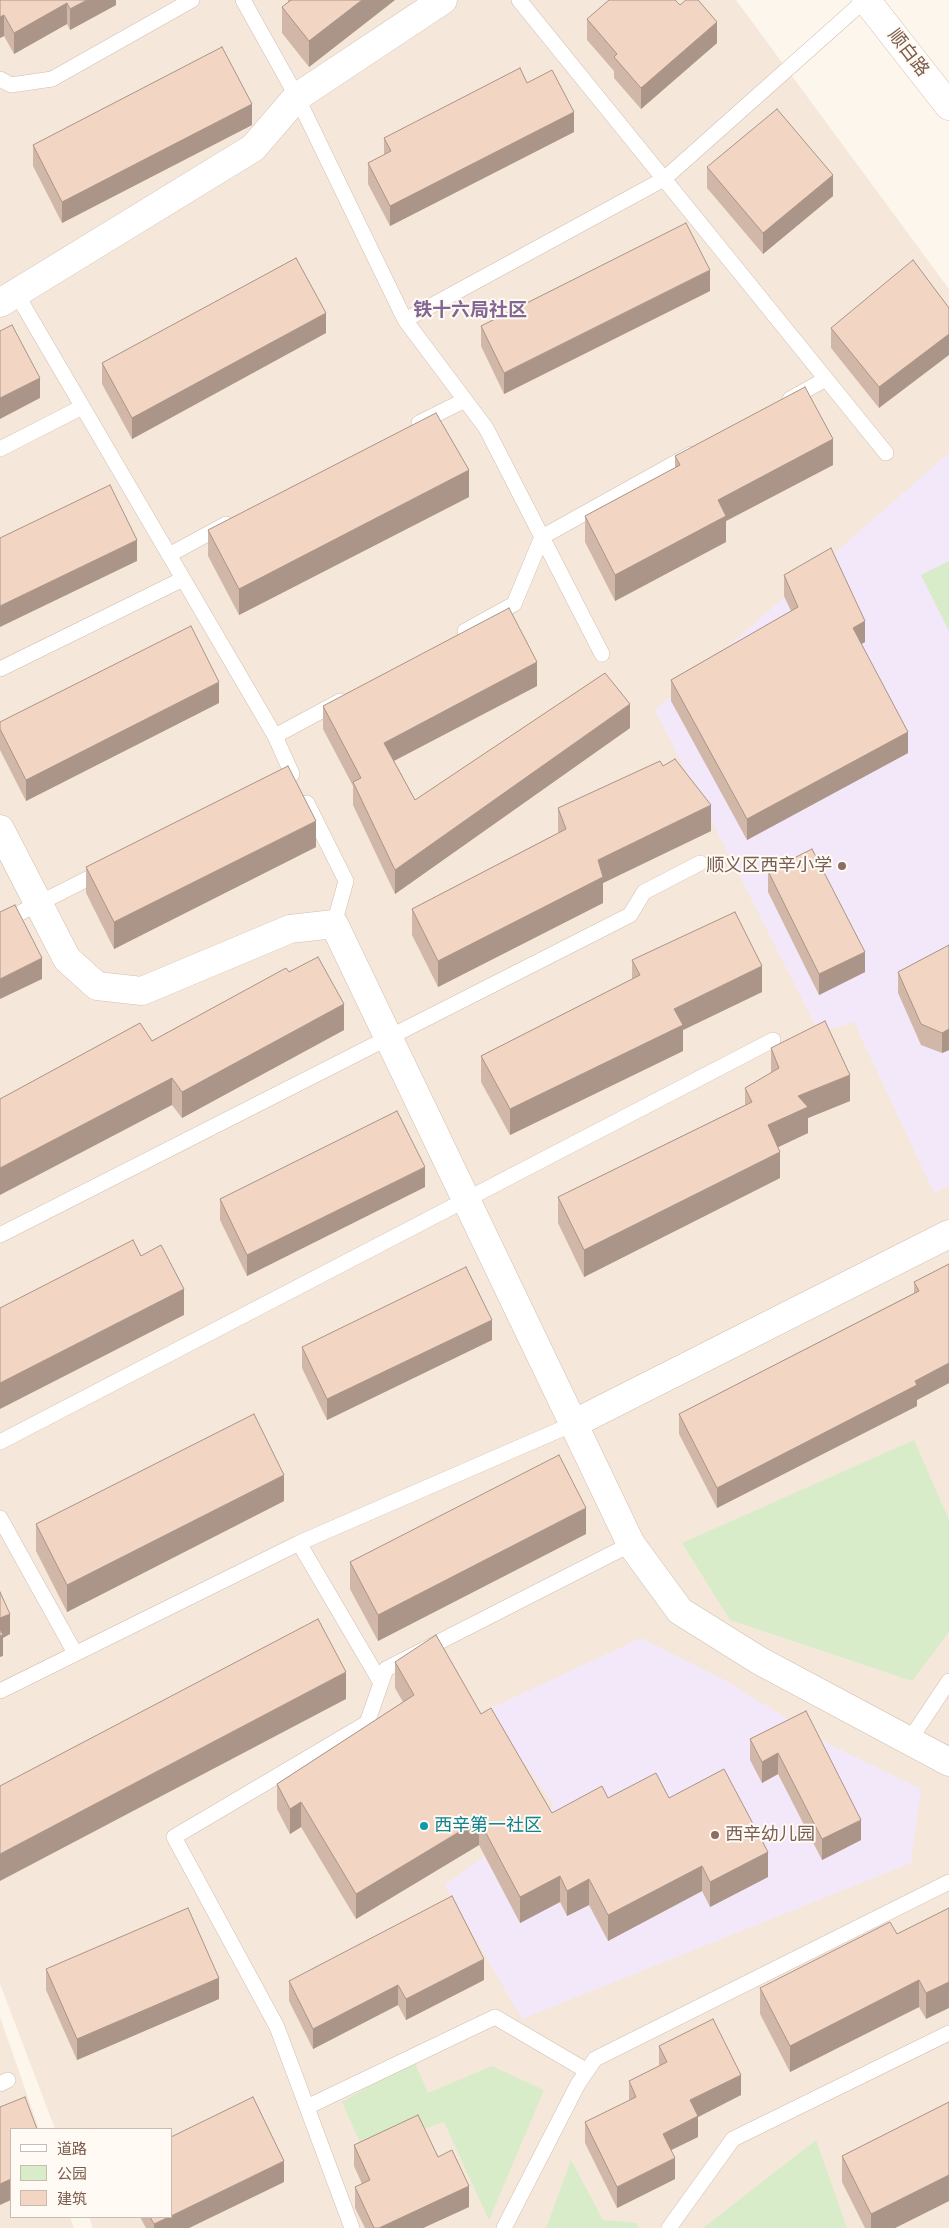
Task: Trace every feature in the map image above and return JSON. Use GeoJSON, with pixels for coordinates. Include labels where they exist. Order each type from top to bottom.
{"type":"FeatureCollection","features":[{"type":"Feature","properties":{"kind":"street"},"geometry":{"type":"LineString","coordinates":[[8,298],[253,148],[297,97],[443,0]]}},
{"type":"Feature","properties":{"kind":"street","name":"顺白路"},"geometry":{"type":"LineString","coordinates":[[866,0],[949,106]]}},
{"type":"Feature","properties":{"kind":"street"},"geometry":{"type":"LineString","coordinates":[[0,829],[67,959],[97,986],[142,991],[290,929],[334,924],[632,1544],[680,1611],[760,1661],[949,1762]]}},
{"type":"Feature","properties":{"kind":"street"},"geometry":{"type":"LineString","coordinates":[[573,1424],[949,1234]]}},
{"type":"Feature","properties":{"kind":"lane"},"geometry":{"type":"LineString","coordinates":[[0,79],[11,85],[52,79],[192,0]]}},
{"type":"Feature","properties":{"kind":"lane"},"geometry":{"type":"LineString","coordinates":[[243,0],[297,97],[405,320],[486,428],[602,654]]}},
{"type":"Feature","properties":{"kind":"lane"},"geometry":{"type":"LineString","coordinates":[[519,0],[886,453]]}},
{"type":"Feature","properties":{"kind":"lane"},"geometry":{"type":"LineString","coordinates":[[405,320],[664,179],[866,0]]}},
{"type":"Feature","properties":{"kind":"lane"},"geometry":{"type":"LineString","coordinates":[[8,298],[82,407],[275,736],[346,881],[334,924]]}},
{"type":"Feature","properties":{"kind":"lane"},"geometry":{"type":"LineString","coordinates":[[774,408],[826,379]]}},
{"type":"Feature","properties":{"kind":"lane"},"geometry":{"type":"LineString","coordinates":[[404,431],[464,400]]}},
{"type":"Feature","properties":{"kind":"lane"},"geometry":{"type":"LineString","coordinates":[[0,449],[82,407]]}},
{"type":"Feature","properties":{"kind":"lane"},"geometry":{"type":"LineString","coordinates":[[454,637],[514,604],[542,537],[705,446]]}},
{"type":"Feature","properties":{"kind":"lane"},"geometry":{"type":"LineString","coordinates":[[168,554],[238,518]]}},
{"type":"Feature","properties":{"kind":"lane"},"geometry":{"type":"LineString","coordinates":[[0,669],[183,578]]}},
{"type":"Feature","properties":{"kind":"lane"},"geometry":{"type":"LineString","coordinates":[[275,736],[352,694]]}},
{"type":"Feature","properties":{"kind":"lane"},"geometry":{"type":"LineString","coordinates":[[266,788],[297,783]]}},
{"type":"Feature","properties":{"kind":"lane"},"geometry":{"type":"LineString","coordinates":[[0,1235],[630,915],[644,892],[700,862]]}},
{"type":"Feature","properties":{"kind":"lane"},"geometry":{"type":"LineString","coordinates":[[0,923],[117,864]]}},
{"type":"Feature","properties":{"kind":"lane"},"geometry":{"type":"LineString","coordinates":[[0,1442],[773,1040]]}},
{"type":"Feature","properties":{"kind":"lane"},"geometry":{"type":"LineString","coordinates":[[0,1691],[299,1543],[573,1424]]}},
{"type":"Feature","properties":{"kind":"lane"},"geometry":{"type":"LineString","coordinates":[[0,1518],[75,1653]]}},
{"type":"Feature","properties":{"kind":"lane"},"geometry":{"type":"LineString","coordinates":[[299,1543],[381,1683]]}},
{"type":"Feature","properties":{"kind":"lane"},"geometry":{"type":"LineString","coordinates":[[352,2228],[277,2027],[174,1837],[367,1723],[386,1669],[632,1544]]}},
{"type":"Feature","properties":{"kind":"lane"},"geometry":{"type":"LineString","coordinates":[[909,1741],[949,1680]]}},
{"type":"Feature","properties":{"kind":"lane"},"geometry":{"type":"LineString","coordinates":[[504,2228],[578,2084],[595,2059],[949,1882]]}},
{"type":"Feature","properties":{"kind":"lane"},"geometry":{"type":"LineString","coordinates":[[307,2107],[495,2016],[587,2071]]}},
{"type":"Feature","properties":{"kind":"lane"},"geometry":{"type":"LineString","coordinates":[[668,2228],[733,2139],[949,2033]]}},
{"type":"Feature","properties":{"kind":"shaded area"},"geometry":{"type":"Polygon","coordinates":[[[0,0],[736,0],[949,289],[949,2228],[93,2228],[89,2218],[172,2218],[172,2128],[55,2128],[0,1984],[0,0]]]}},
{"type":"Feature","properties":{"kind":"shaded area","name":"顺义区西辛小学"},"geometry":{"type":"Polygon","coordinates":[[[949,453],[949,1185],[934,1193],[854,1022],[819,1032],[655,710],[949,453]]]}},
{"type":"Feature","properties":{"kind":"shaded area","name":"西辛幼儿园"},"geometry":{"type":"Polygon","coordinates":[[[641,1638],[723,1679],[827,1743],[921,1789],[911,1863],[522,2019],[445,1885],[554,1806],[487,1710],[641,1638]]]}},
{"type":"Feature","properties":{"kind":"shaded area"},"geometry":{"type":"Polygon","coordinates":[[[0,2017],[39,2128],[10,2128],[10,2218],[70,2218],[74,2228],[0,2228],[0,2017]]]}},
{"type":"Feature","properties":{"kind":"green space"},"geometry":{"type":"Polygon","coordinates":[[[949,561],[949,631],[921,575],[949,561]]]}},
{"type":"Feature","properties":{"kind":"green space"},"geometry":{"type":"Polygon","coordinates":[[[914,1440],[949,1520],[949,1632],[912,1681],[730,1620],[682,1543],[914,1440]]]}},
{"type":"Feature","properties":{"kind":"green space"},"geometry":{"type":"Polygon","coordinates":[[[414,2061],[428,2093],[492,2066],[544,2090],[489,2220],[444,2122],[363,2149],[342,2102],[414,2061]]]}},
{"type":"Feature","properties":{"kind":"green space"},"geometry":{"type":"Polygon","coordinates":[[[816,2140],[847,2228],[703,2228],[816,2140]]]}},
{"type":"Feature","properties":{"kind":"green space"},"geometry":{"type":"Polygon","coordinates":[[[571,2160],[603,2220],[637,2223],[638,2228],[546,2228],[571,2160]]]}},
{"type":"Feature","properties":{"kind":"building"},"geometry":{"type":"Polygon","coordinates":[[[0,0],[87,0],[70,9],[67,3],[14,33],[4,15],[0,17],[0,0]]]}},
{"type":"Feature","properties":{"kind":"building"},"geometry":{"type":"Polygon","coordinates":[[[291,0],[362,0],[309,41],[282,7],[291,0]]]}},
{"type":"Feature","properties":{"kind":"building"},"geometry":{"type":"Polygon","coordinates":[[[609,0],[675,0],[680,5],[686,0],[698,0],[717,22],[641,88],[614,57],[617,54],[587,19],[609,0]]]}},
{"type":"Feature","properties":{"kind":"building"},"geometry":{"type":"Polygon","coordinates":[[[222,47],[252,104],[62,202],[33,145],[222,47]]]}},
{"type":"Feature","properties":{"kind":"building"},"geometry":{"type":"Polygon","coordinates":[[[520,68],[527,83],[552,70],[574,112],[390,206],[368,163],[391,151],[384,138],[520,68]]]}},
{"type":"Feature","properties":{"kind":"building"},"geometry":{"type":"Polygon","coordinates":[[[777,109],[833,175],[763,233],[707,167],[777,109]]]}},
{"type":"Feature","properties":{"kind":"building"},"geometry":{"type":"Polygon","coordinates":[[[686,223],[710,270],[504,373],[481,326],[686,223]]]}},
{"type":"Feature","properties":{"kind":"building"},"geometry":{"type":"Polygon","coordinates":[[[296,258],[326,313],[132,418],[102,363],[296,258]]]}},
{"type":"Feature","properties":{"kind":"building"},"geometry":{"type":"Polygon","coordinates":[[[913,260],[949,308],[949,334],[879,387],[831,328],[913,260]]]}},
{"type":"Feature","properties":{"kind":"building"},"geometry":{"type":"Polygon","coordinates":[[[12,325],[40,378],[0,398],[0,331],[12,325]]]}},
{"type":"Feature","properties":{"kind":"building"},"geometry":{"type":"Polygon","coordinates":[[[805,387],[833,439],[718,500],[726,516],[615,575],[585,516],[680,465],[675,456],[805,387]]]}},
{"type":"Feature","properties":{"kind":"building"},"geometry":{"type":"Polygon","coordinates":[[[436,413],[469,470],[239,589],[208,530],[436,413]]]}},
{"type":"Feature","properties":{"kind":"building"},"geometry":{"type":"Polygon","coordinates":[[[110,485],[137,540],[0,606],[0,538],[110,485]]]}},
{"type":"Feature","properties":{"kind":"building"},"geometry":{"type":"Polygon","coordinates":[[[831,548],[865,621],[853,628],[908,732],[747,819],[671,680],[798,607],[784,575],[831,548]]]}},
{"type":"Feature","properties":{"kind":"building"},"geometry":{"type":"Polygon","coordinates":[[[509,608],[537,662],[384,743],[415,800],[605,673],[630,704],[395,870],[353,782],[361,778],[323,706],[509,608]]]}},
{"type":"Feature","properties":{"kind":"building"},"geometry":{"type":"Polygon","coordinates":[[[191,626],[219,682],[26,780],[0,729],[0,722],[191,626]]]}},
{"type":"Feature","properties":{"kind":"building"},"geometry":{"type":"Polygon","coordinates":[[[675,759],[711,805],[598,860],[603,877],[438,961],[412,909],[566,829],[558,808],[660,761],[663,766],[675,759]]]}},
{"type":"Feature","properties":{"kind":"building"},"geometry":{"type":"Polygon","coordinates":[[[288,766],[316,821],[114,922],[86,867],[288,766]]]}},
{"type":"Feature","properties":{"kind":"building"},"geometry":{"type":"Polygon","coordinates":[[[812,849],[865,952],[819,974],[768,871],[812,849]]]}},
{"type":"Feature","properties":{"kind":"building"},"geometry":{"type":"Polygon","coordinates":[[[15,905],[42,958],[0,979],[0,912],[15,905]]]}},
{"type":"Feature","properties":{"kind":"building"},"geometry":{"type":"Polygon","coordinates":[[[735,912],[762,966],[674,1009],[683,1025],[510,1109],[481,1056],[640,975],[632,960],[735,912]]]}},
{"type":"Feature","properties":{"kind":"building"},"geometry":{"type":"Polygon","coordinates":[[[949,945],[949,1029],[942,1033],[921,1024],[898,972],[949,945]]]}},
{"type":"Feature","properties":{"kind":"building"},"geometry":{"type":"Polygon","coordinates":[[[318,957],[344,1004],[182,1092],[172,1078],[0,1168],[0,1099],[140,1023],[152,1041],[286,968],[289,972],[318,957]]]}},
{"type":"Feature","properties":{"kind":"building"},"geometry":{"type":"Polygon","coordinates":[[[825,1021],[850,1075],[798,1096],[808,1107],[768,1125],[780,1152],[584,1250],[558,1197],[752,1102],[745,1088],[779,1068],[771,1048],[825,1021]]]}},
{"type":"Feature","properties":{"kind":"building"},"geometry":{"type":"Polygon","coordinates":[[[397,1111],[425,1167],[247,1255],[220,1199],[397,1111]]]}},
{"type":"Feature","properties":{"kind":"building"},"geometry":{"type":"Polygon","coordinates":[[[133,1240],[141,1256],[161,1245],[184,1289],[0,1383],[0,1308],[133,1240]]]}},
{"type":"Feature","properties":{"kind":"building"},"geometry":{"type":"Polygon","coordinates":[[[949,1264],[949,1363],[915,1381],[917,1385],[717,1488],[679,1414],[919,1291],[914,1282],[949,1264]]]}},
{"type":"Feature","properties":{"kind":"building"},"geometry":{"type":"Polygon","coordinates":[[[466,1267],[492,1320],[327,1399],[302,1347],[466,1267]]]}},
{"type":"Feature","properties":{"kind":"building"},"geometry":{"type":"Polygon","coordinates":[[[254,1414],[284,1475],[67,1585],[36,1524],[254,1414]]]}},
{"type":"Feature","properties":{"kind":"building"},"geometry":{"type":"Polygon","coordinates":[[[559,1455],[586,1508],[378,1615],[350,1562],[559,1455]]]}},
{"type":"Feature","properties":{"kind":"building"},"geometry":{"type":"Polygon","coordinates":[[[0,1592],[10,1614],[0,1618],[0,1592]]]}},
{"type":"Feature","properties":{"kind":"building"},"geometry":{"type":"Polygon","coordinates":[[[318,1619],[346,1672],[0,1854],[0,1786],[318,1619]]]}},
{"type":"Feature","properties":{"kind":"building"},"geometry":{"type":"Polygon","coordinates":[[[436,1635],[481,1714],[491,1708],[552,1813],[602,1786],[608,1798],[656,1773],[669,1798],[724,1769],[768,1852],[710,1882],[702,1866],[608,1915],[589,1879],[567,1891],[560,1876],[520,1897],[479,1820],[356,1894],[301,1802],[290,1809],[277,1784],[414,1695],[395,1662],[436,1635]]]}},
{"type":"Feature","properties":{"kind":"building"},"geometry":{"type":"Polygon","coordinates":[[[806,1711],[861,1820],[822,1839],[778,1753],[762,1762],[750,1739],[806,1711]]]}},
{"type":"Feature","properties":{"kind":"building"},"geometry":{"type":"Polygon","coordinates":[[[452,1896],[484,1959],[406,1999],[398,1985],[313,2029],[289,1981],[452,1896]]]}},
{"type":"Feature","properties":{"kind":"building"},"geometry":{"type":"Polygon","coordinates":[[[188,1908],[219,1978],[77,2039],[46,1969],[188,1908]]]}},
{"type":"Feature","properties":{"kind":"building"},"geometry":{"type":"Polygon","coordinates":[[[949,1908],[949,1982],[926,1993],[919,1980],[790,2046],[760,1988],[890,1922],[897,1934],[949,1908]]]}},
{"type":"Feature","properties":{"kind":"building"},"geometry":{"type":"Polygon","coordinates":[[[713,2019],[741,2075],[690,2100],[698,2116],[663,2134],[675,2158],[617,2187],[585,2122],[636,2097],[629,2081],[667,2062],[659,2046],[713,2019]]]}},
{"type":"Feature","properties":{"kind":"building"},"geometry":{"type":"Polygon","coordinates":[[[25,2097],[37,2128],[10,2128],[10,2179],[0,2184],[0,2107],[25,2097]]]}},
{"type":"Feature","properties":{"kind":"building"},"geometry":{"type":"Polygon","coordinates":[[[253,2097],[284,2161],[172,2216],[172,2137],[253,2097]]]}},
{"type":"Feature","properties":{"kind":"building"},"geometry":{"type":"Polygon","coordinates":[[[949,2102],[949,2175],[871,2214],[842,2156],[949,2102]]]}},
{"type":"Feature","properties":{"kind":"building"},"geometry":{"type":"Polygon","coordinates":[[[418,2115],[438,2157],[452,2150],[469,2186],[379,2228],[374,2228],[355,2187],[370,2180],[354,2145],[418,2115]]]}},
{"type":"Feature","properties":{"kind":"building"},"geometry":{"type":"Polygon","coordinates":[[[151,2218],[167,2218],[154,2224],[151,2218]]]}},
{"type":"Feature","properties":{"kind":"place","name":"顺义区西辛小学"},"geometry":{"type":"Point","coordinates":[842,866]}},
{"type":"Feature","properties":{"kind":"place","name":"西辛第一社区"},"geometry":{"type":"Point","coordinates":[424,1826]}},
{"type":"Feature","properties":{"kind":"place","name":"西辛幼儿园"},"geometry":{"type":"Point","coordinates":[715,1835]}},
{"type":"Feature","properties":{"kind":"district","name":"铁十六局社区"},"geometry":{"type":"Point","coordinates":[470,311]}}]}
